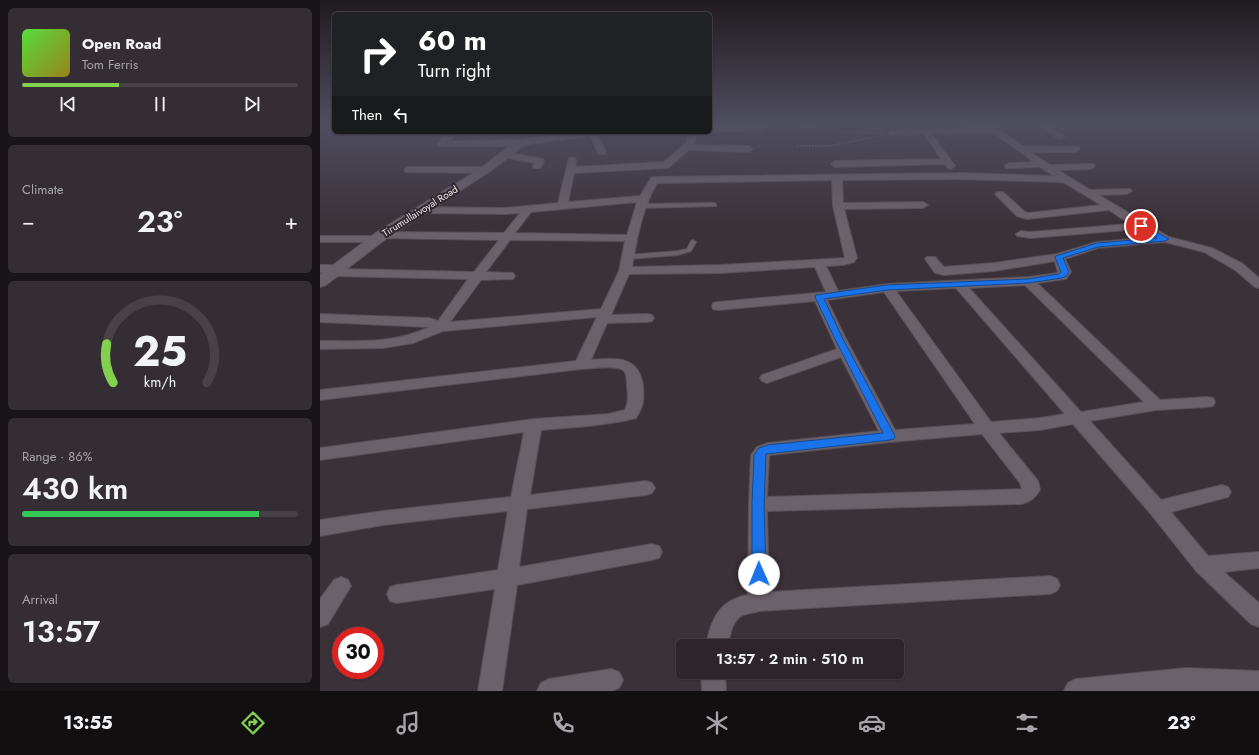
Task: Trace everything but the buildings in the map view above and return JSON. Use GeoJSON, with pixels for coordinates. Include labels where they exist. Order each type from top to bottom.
{"type":"FeatureCollection","features":[{"type":"Feature","properties":{"kind":"street","name":"Tirumullaivoyal Road"},"geometry":{"type":"LineString","coordinates":[[320,282],[378,237],[485,170],[502,157]]}},
{"type":"Feature","properties":{"kind":"street"},"geometry":{"type":"LineString","coordinates":[[521,157],[540,160],[540,163],[537,166]]}},
{"type":"Feature","properties":{"kind":"street"},"geometry":{"type":"LineString","coordinates":[[581,365],[625,271],[632,238],[642,203],[654,180],[666,165],[675,157]]}},
{"type":"Feature","properties":{"kind":"street"},"geometry":{"type":"LineString","coordinates":[[945,157],[959,176]]}},
{"type":"Feature","properties":{"kind":"street"},"geometry":{"type":"LineString","coordinates":[[1034,157],[1141,226],[1165,239],[1208,250],[1239,267],[1259,284]]}},
{"type":"Feature","properties":{"kind":"street"},"geometry":{"type":"LineString","coordinates":[[834,164],[947,160]]}},
{"type":"Feature","properties":{"kind":"street"},"geometry":{"type":"LineString","coordinates":[[562,206],[571,166],[579,169],[666,165]]}},
{"type":"Feature","properties":{"kind":"street"},"geometry":{"type":"LineString","coordinates":[[1009,166],[1091,166]]}},
{"type":"Feature","properties":{"kind":"street"},"geometry":{"type":"LineString","coordinates":[[409,170],[485,170]]}},
{"type":"Feature","properties":{"kind":"street"},"geometry":{"type":"LineString","coordinates":[[654,180],[959,176],[1067,179]]}},
{"type":"Feature","properties":{"kind":"street"},"geometry":{"type":"LineString","coordinates":[[625,271],[720,269],[843,262],[852,258],[838,206],[837,178]]}},
{"type":"Feature","properties":{"kind":"street"},"geometry":{"type":"LineString","coordinates":[[1088,193],[1127,191]]}},
{"type":"Feature","properties":{"kind":"street"},"geometry":{"type":"LineString","coordinates":[[1000,194],[1021,214],[1027,216],[1111,207]]}},
{"type":"Feature","properties":{"kind":"street"},"geometry":{"type":"LineString","coordinates":[[421,210],[528,209],[562,206],[642,203]]}},
{"type":"Feature","properties":{"kind":"street"},"geometry":{"type":"LineString","coordinates":[[838,206],[923,205]]}},
{"type":"Feature","properties":{"kind":"street"},"geometry":{"type":"LineString","coordinates":[[440,327],[528,209]]}},
{"type":"Feature","properties":{"kind":"street"},"geometry":{"type":"LineString","coordinates":[[1021,234],[1030,235],[1141,226]]}},
{"type":"Feature","properties":{"kind":"street"},"geometry":{"type":"LineString","coordinates":[[320,239],[378,237],[632,238]]}},
{"type":"Feature","properties":{"kind":"street"},"geometry":{"type":"LineString","coordinates":[[930,259],[939,270],[944,271],[994,267],[1059,257],[1097,245],[1165,239]]}},
{"type":"Feature","properties":{"kind":"street"},"geometry":{"type":"LineString","coordinates":[[718,306],[819,297],[887,288],[1028,281],[1062,276],[1065,272],[1059,257]]}},
{"type":"Feature","properties":{"kind":"street"},"geometry":{"type":"LineString","coordinates":[[819,263],[833,294]]}},
{"type":"Feature","properties":{"kind":"street"},"geometry":{"type":"LineString","coordinates":[[320,269],[509,276]]}},
{"type":"Feature","properties":{"kind":"street"},"geometry":{"type":"LineString","coordinates":[[1028,281],[1156,405]]}},
{"type":"Feature","properties":{"kind":"street"},"geometry":{"type":"LineString","coordinates":[[960,285],[1157,508],[1203,565],[1259,617]]}},
{"type":"Feature","properties":{"kind":"street"},"geometry":{"type":"LineString","coordinates":[[758,504],[1022,497],[1028,494],[1031,490],[1029,481],[987,429],[887,288]]}},
{"type":"Feature","properties":{"kind":"street"},"geometry":{"type":"LineString","coordinates":[[819,297],[845,351],[890,436]]}},
{"type":"Feature","properties":{"kind":"street"},"geometry":{"type":"LineString","coordinates":[[320,345],[369,345],[399,342],[420,336],[440,327],[605,316],[647,318]]}},
{"type":"Feature","properties":{"kind":"street"},"geometry":{"type":"LineString","coordinates":[[320,318],[429,322],[440,327]]}},
{"type":"Feature","properties":{"kind":"street"},"geometry":{"type":"LineString","coordinates":[[767,378],[845,351]]}},
{"type":"Feature","properties":{"kind":"street"},"geometry":{"type":"LineString","coordinates":[[320,395],[581,365],[624,364],[630,367],[635,380],[637,403],[630,414],[608,419],[534,425],[320,454]]}},
{"type":"Feature","properties":{"kind":"street"},"geometry":{"type":"LineString","coordinates":[[759,602],[758,504],[760,455],[762,451],[768,449],[890,436],[1040,424],[1156,405],[1207,402]]}},
{"type":"Feature","properties":{"kind":"street"},"geometry":{"type":"LineString","coordinates":[[490,691],[519,503],[534,425]]}},
{"type":"Feature","properties":{"kind":"street"},"geometry":{"type":"LineString","coordinates":[[320,528],[383,518],[646,488]]}},
{"type":"Feature","properties":{"kind":"street"},"geometry":{"type":"LineString","coordinates":[[1157,508],[1222,492]]}},
{"type":"Feature","properties":{"kind":"street"},"geometry":{"type":"LineString","coordinates":[[397,594],[507,578],[652,552]]}},
{"type":"Feature","properties":{"kind":"street"},"geometry":{"type":"LineString","coordinates":[[1203,565],[1259,560]]}},
{"type":"Feature","properties":{"kind":"street"},"geometry":{"type":"LineString","coordinates":[[718,639],[727,615],[737,607],[759,602],[1050,585]]}},
{"type":"Feature","properties":{"kind":"street"},"geometry":{"type":"LineString","coordinates":[[320,617],[341,586]]}},
{"type":"Feature","properties":{"kind":"street"},"geometry":{"type":"LineString","coordinates":[[713,679],[714,691]]}},
{"type":"Feature","properties":{"kind":"street"},"geometry":{"type":"LineString","coordinates":[[549,691],[611,680]]}},
{"type":"Feature","properties":{"kind":"street"},"geometry":{"type":"LineString","coordinates":[[1076,691],[1259,683]]}},
{"type":"Feature","properties":{"kind":"lane"},"geometry":{"type":"LineString","coordinates":[[642,203],[714,205]]}},
{"type":"Feature","properties":{"kind":"lane"},"geometry":{"type":"LineString","coordinates":[[628,256],[678,253],[689,250],[693,242]]}},
{"type":"Feature","properties":{"kind":"route"},"geometry":{"type":"LineString","coordinates":[[759,574],[758,504],[760,455],[762,451],[768,449],[890,436],[839,339],[819,297],[887,288],[1028,281],[1062,276],[1065,272],[1059,257],[1097,245],[1165,239],[1141,226]]}}]}
